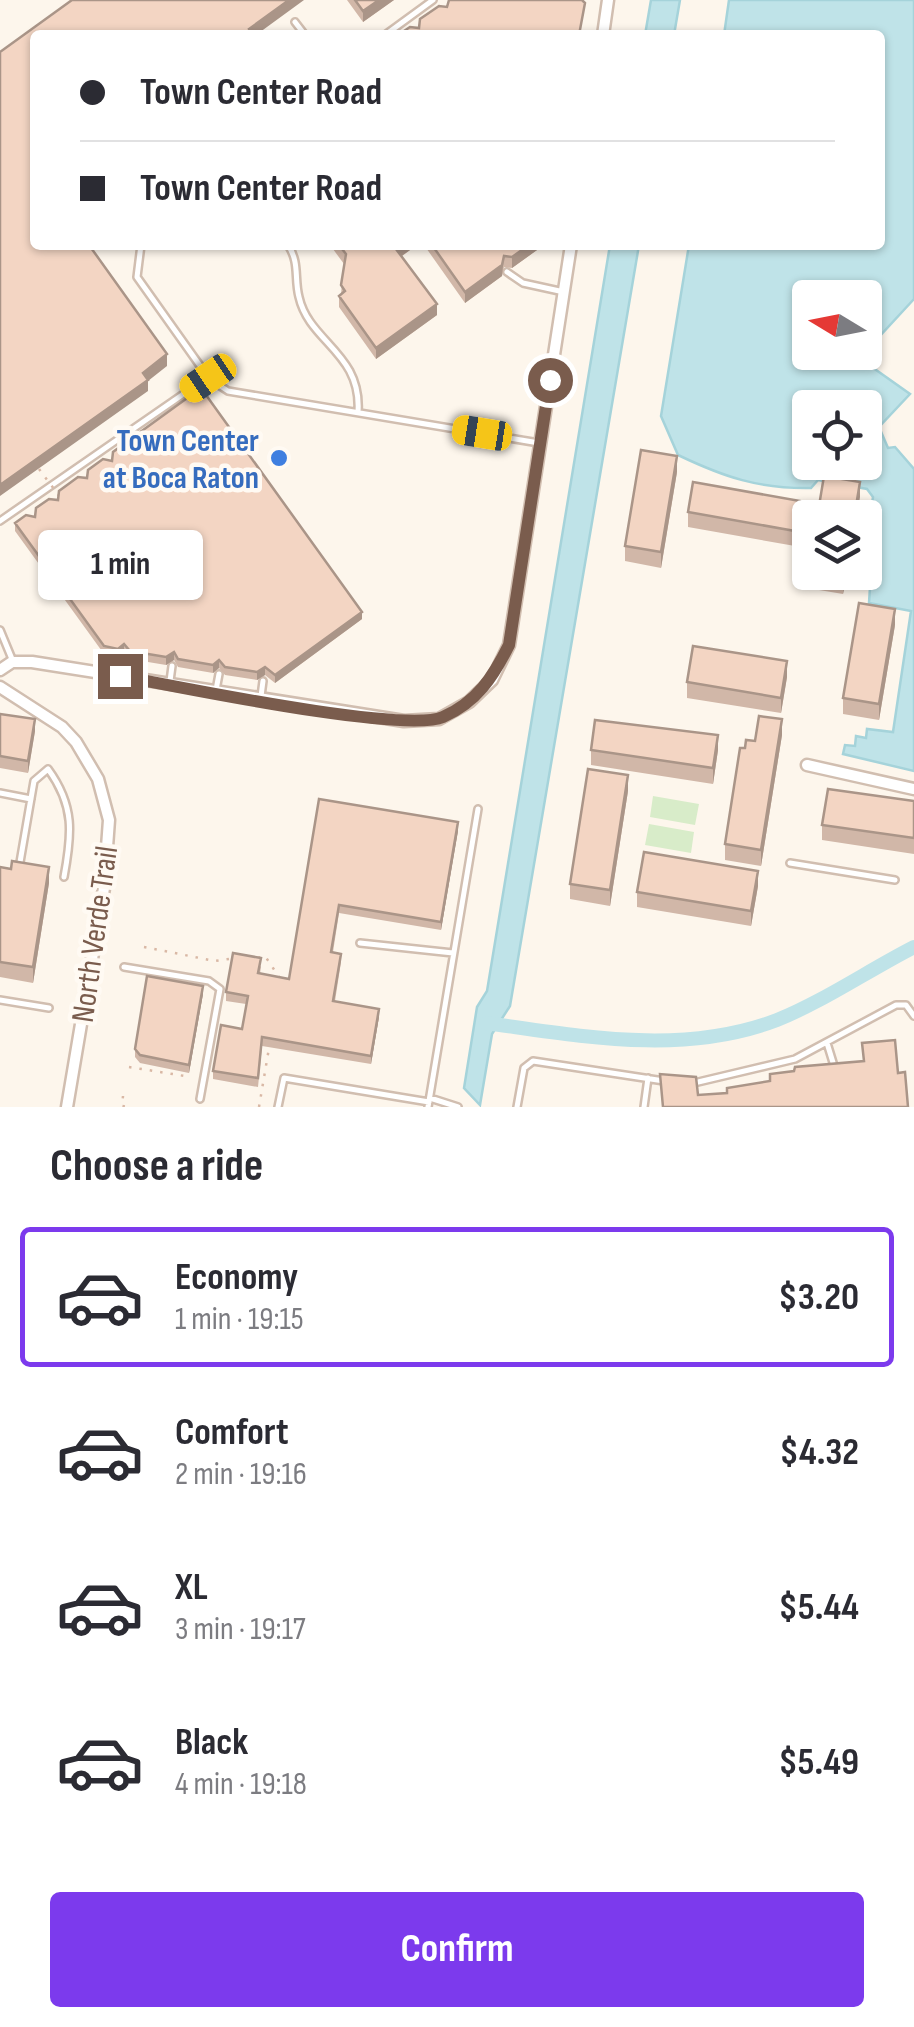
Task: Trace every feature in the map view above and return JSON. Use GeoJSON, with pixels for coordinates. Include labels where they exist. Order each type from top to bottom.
{"type":"FeatureCollection","features":[{"type":"Feature","properties":{"kind":"street"},"geometry":{"type":"LineString","coordinates":[[604,30],[608,0]]}},
{"type":"Feature","properties":{"kind":"street"},"geometry":{"type":"LineString","coordinates":[[0,670],[12,662],[404,721],[439,719],[469,702],[492,680],[509,645],[570,250]]}},
{"type":"Feature","properties":{"kind":"street","name":"North Verde Trail"},"geometry":{"type":"LineString","coordinates":[[0,687],[62,728],[76,742],[98,779],[109,820],[104,888],[67,1107]]}},
{"type":"Feature","properties":{"kind":"street"},"geometry":{"type":"LineString","coordinates":[[807,765],[914,788]]}},
{"type":"Feature","properties":{"kind":"lane"},"geometry":{"type":"LineString","coordinates":[[392,30],[433,0],[444,13]]}},
{"type":"Feature","properties":{"kind":"lane"},"geometry":{"type":"LineString","coordinates":[[596,0],[606,14]]}},
{"type":"Feature","properties":{"kind":"lane"},"geometry":{"type":"LineString","coordinates":[[406,20],[413,30]]}},
{"type":"Feature","properties":{"kind":"lane"},"geometry":{"type":"LineString","coordinates":[[295,22],[301,30]]}},
{"type":"Feature","properties":{"kind":"lane"},"geometry":{"type":"LineString","coordinates":[[140,250],[137,277],[208,378],[228,391],[542,443]]}},
{"type":"Feature","properties":{"kind":"lane"},"geometry":{"type":"LineString","coordinates":[[292,250],[303,307],[355,377],[358,412]]}},
{"type":"Feature","properties":{"kind":"lane"},"geometry":{"type":"LineString","coordinates":[[507,272],[524,284],[564,292]]}},
{"type":"Feature","properties":{"kind":"lane"},"geometry":{"type":"LineString","coordinates":[[0,521],[208,378]]}},
{"type":"Feature","properties":{"kind":"lane"},"geometry":{"type":"LineString","coordinates":[[180,396],[187,406]]}},
{"type":"Feature","properties":{"kind":"lane"},"geometry":{"type":"LineString","coordinates":[[153,415],[160,426]]}},
{"type":"Feature","properties":{"kind":"lane"},"geometry":{"type":"LineString","coordinates":[[127,433],[134,444]]}},
{"type":"Feature","properties":{"kind":"lane"},"geometry":{"type":"LineString","coordinates":[[101,451],[108,464]]}},
{"type":"Feature","properties":{"kind":"lane"},"geometry":{"type":"LineString","coordinates":[[75,469],[83,482]]}},
{"type":"Feature","properties":{"kind":"lane"},"geometry":{"type":"LineString","coordinates":[[46,490],[54,503]]}},
{"type":"Feature","properties":{"kind":"lane"},"geometry":{"type":"LineString","coordinates":[[21,506],[30,520]]}},
{"type":"Feature","properties":{"kind":"lane"},"geometry":{"type":"LineString","coordinates":[[0,630],[12,662]]}},
{"type":"Feature","properties":{"kind":"lane"},"geometry":{"type":"LineString","coordinates":[[120,676],[124,658]]}},
{"type":"Feature","properties":{"kind":"lane"},"geometry":{"type":"LineString","coordinates":[[169,684],[172,666]]}},
{"type":"Feature","properties":{"kind":"lane"},"geometry":{"type":"LineString","coordinates":[[216,692],[219,674]]}},
{"type":"Feature","properties":{"kind":"lane"},"geometry":{"type":"LineString","coordinates":[[260,699],[262,681]]}},
{"type":"Feature","properties":{"kind":"lane"},"geometry":{"type":"LineString","coordinates":[[18,869],[34,781],[48,769],[64,792],[73,828],[64,877]]}},
{"type":"Feature","properties":{"kind":"lane"},"geometry":{"type":"LineString","coordinates":[[0,793],[31,799]]}},
{"type":"Feature","properties":{"kind":"lane"},"geometry":{"type":"LineString","coordinates":[[429,1102],[478,809]]}},
{"type":"Feature","properties":{"kind":"lane"},"geometry":{"type":"LineString","coordinates":[[790,863],[895,880]]}},
{"type":"Feature","properties":{"kind":"lane"},"geometry":{"type":"LineString","coordinates":[[360,943],[453,953]]}},
{"type":"Feature","properties":{"kind":"lane"},"geometry":{"type":"LineString","coordinates":[[124,967],[209,980],[220,989],[200,1099]]}},
{"type":"Feature","properties":{"kind":"lane"},"geometry":{"type":"LineString","coordinates":[[0,1000],[48,1008]]}},
{"type":"Feature","properties":{"kind":"lane"},"geometry":{"type":"LineString","coordinates":[[685,1084],[716,1081],[795,1059],[896,1005],[906,1006],[914,1016]]}},
{"type":"Feature","properties":{"kind":"lane"},"geometry":{"type":"LineString","coordinates":[[827,1043],[837,1076]]}},
{"type":"Feature","properties":{"kind":"lane"},"geometry":{"type":"LineString","coordinates":[[517,1107],[524,1068],[532,1062],[666,1081]]}},
{"type":"Feature","properties":{"kind":"lane"},"geometry":{"type":"LineString","coordinates":[[278,1107],[284,1078],[458,1107]]}},
{"type":"Feature","properties":{"kind":"lane"},"geometry":{"type":"LineString","coordinates":[[644,1107],[648,1078]]}},
{"type":"Feature","properties":{"kind":"path"},"geometry":{"type":"LineString","coordinates":[[39,468],[60,498]]}},
{"type":"Feature","properties":{"kind":"path"},"geometry":{"type":"LineString","coordinates":[[144,947],[215,961],[238,958]]}},
{"type":"Feature","properties":{"kind":"path"},"geometry":{"type":"LineString","coordinates":[[249,958],[265,956],[281,979]]}},
{"type":"Feature","properties":{"kind":"path"},"geometry":{"type":"LineString","coordinates":[[260,1107],[272,1034]]}},
{"type":"Feature","properties":{"kind":"path"},"geometry":{"type":"LineString","coordinates":[[129,1068],[191,1078]]}},
{"type":"Feature","properties":{"kind":"path"},"geometry":{"type":"LineString","coordinates":[[124,1096],[122,1106],[126,1107]]}},
{"type":"Feature","properties":{"kind":"green space"},"geometry":{"type":"Polygon","coordinates":[[[653,796],[699,804],[695,825],[650,817],[653,796]]]}},
{"type":"Feature","properties":{"kind":"green space"},"geometry":{"type":"Polygon","coordinates":[[[649,824],[694,832],[691,853],[645,845],[649,824]]]}},
{"type":"Feature","properties":{"kind":"water"},"geometry":{"type":"Polygon","coordinates":[[[651,0],[680,0],[675,30],[646,30],[651,0]]]}},
{"type":"Feature","properties":{"kind":"water"},"geometry":{"type":"Polygon","coordinates":[[[729,0],[914,0],[914,299],[882,334],[882,280],[792,280],[792,370],[876,370],[910,394],[882,424],[882,390],[792,390],[792,480],[818,480],[811,488],[742,480],[678,455],[661,416],[688,250],[885,250],[885,30],[725,30],[729,0]]]}},
{"type":"Feature","properties":{"kind":"water"},"geometry":{"type":"Polygon","coordinates":[[[609,250],[638,250],[510,1006],[492,1034],[480,1105],[464,1088],[477,1007],[487,991],[609,250]]]}},
{"type":"Feature","properties":{"kind":"water"},"geometry":{"type":"Polygon","coordinates":[[[882,434],[888,448],[895,447],[914,469],[914,771],[843,754],[845,745],[855,746],[856,736],[866,738],[867,729],[893,732],[911,611],[869,603],[870,590],[882,590],[882,500],[873,500],[867,489],[818,480],[882,480],[882,434]]]}},
{"type":"Feature","properties":{"kind":"building"},"geometry":{"type":"Polygon","coordinates":[[[72,0],[289,0],[250,30],[30,30],[72,0]]]}},
{"type":"Feature","properties":{"kind":"building"},"geometry":{"type":"Polygon","coordinates":[[[355,0],[379,0],[363,11],[355,0]]]}},
{"type":"Feature","properties":{"kind":"building"},"geometry":{"type":"Polygon","coordinates":[[[449,0],[585,3],[580,30],[406,30],[419,28],[420,19],[439,6],[447,7],[449,0]]]}},
{"type":"Feature","properties":{"kind":"building"},"geometry":{"type":"Polygon","coordinates":[[[30,30],[30,250],[93,250],[167,354],[143,373],[148,380],[0,485],[0,52],[30,30]]]}},
{"type":"Feature","properties":{"kind":"building"},"geometry":{"type":"Polygon","coordinates":[[[343,250],[397,250],[437,304],[376,348],[339,296],[345,291],[341,285],[346,254],[343,250]]]}},
{"type":"Feature","properties":{"kind":"building"},"geometry":{"type":"Polygon","coordinates":[[[436,250],[522,250],[512,257],[504,256],[502,265],[465,292],[436,250]]]}},
{"type":"Feature","properties":{"kind":"building"},"geometry":{"type":"Polygon","coordinates":[[[201,388],[362,612],[275,675],[265,667],[257,672],[225,667],[219,660],[213,665],[178,659],[174,652],[166,657],[130,651],[124,644],[118,649],[104,646],[15,523],[26,515],[35,517],[36,508],[49,499],[58,500],[59,491],[78,477],[87,478],[88,470],[103,459],[112,461],[113,452],[129,440],[138,441],[139,433],[201,388]]]}},
{"type":"Feature","properties":{"kind":"building"},"geometry":{"type":"Polygon","coordinates":[[[641,450],[677,456],[661,552],[625,546],[641,450]]]}},
{"type":"Feature","properties":{"kind":"building"},"geometry":{"type":"Polygon","coordinates":[[[823,480],[860,482],[857,500],[820,500],[823,480]]]}},
{"type":"Feature","properties":{"kind":"building"},"geometry":{"type":"Polygon","coordinates":[[[693,482],[794,500],[792,530],[688,512],[693,482]]]}},
{"type":"Feature","properties":{"kind":"building"},"geometry":{"type":"Polygon","coordinates":[[[859,603],[895,609],[879,704],[843,698],[859,603]]]}},
{"type":"Feature","properties":{"kind":"building"},"geometry":{"type":"Polygon","coordinates":[[[693,646],[787,661],[781,698],[687,682],[693,646]]]}},
{"type":"Feature","properties":{"kind":"building"},"geometry":{"type":"Polygon","coordinates":[[[0,714],[35,719],[28,761],[0,756],[0,714]]]}},
{"type":"Feature","properties":{"kind":"building"},"geometry":{"type":"Polygon","coordinates":[[[759,716],[782,719],[761,850],[725,844],[740,748],[745,748],[746,740],[755,741],[759,716]]]}},
{"type":"Feature","properties":{"kind":"building"},"geometry":{"type":"Polygon","coordinates":[[[595,720],[718,735],[713,768],[591,750],[595,720]]]}},
{"type":"Feature","properties":{"kind":"building"},"geometry":{"type":"Polygon","coordinates":[[[588,769],[628,775],[610,890],[570,884],[588,769]]]}},
{"type":"Feature","properties":{"kind":"building"},"geometry":{"type":"Polygon","coordinates":[[[828,789],[914,801],[914,838],[822,825],[828,789]]]}},
{"type":"Feature","properties":{"kind":"building"},"geometry":{"type":"Polygon","coordinates":[[[319,799],[458,822],[441,922],[339,905],[331,952],[341,954],[333,1001],[379,1009],[371,1056],[262,1037],[258,1078],[213,1071],[221,1025],[242,1029],[248,996],[226,992],[233,953],[261,958],[258,973],[289,979],[319,799]]]}},
{"type":"Feature","properties":{"kind":"building"},"geometry":{"type":"Polygon","coordinates":[[[644,852],[758,871],[751,911],[637,892],[644,852]]]}},
{"type":"Feature","properties":{"kind":"building"},"geometry":{"type":"Polygon","coordinates":[[[12,861],[49,867],[33,967],[0,962],[0,867],[11,869],[12,861]]]}},
{"type":"Feature","properties":{"kind":"building"},"geometry":{"type":"Polygon","coordinates":[[[147,976],[203,986],[189,1065],[140,1055],[135,1049],[147,976]]]}},
{"type":"Feature","properties":{"kind":"building"},"geometry":{"type":"Polygon","coordinates":[[[895,1040],[898,1073],[905,1072],[908,1107],[663,1107],[660,1074],[696,1077],[698,1095],[727,1093],[727,1088],[770,1081],[770,1074],[794,1071],[795,1067],[864,1061],[862,1043],[895,1040]]]}},
{"type":"Feature","properties":{"kind":"waterway"},"geometry":{"type":"LineString","coordinates":[[486,1023],[632,1040],[669,1040],[741,1031],[812,1004],[914,947]]}},
{"type":"Feature","properties":{"kind":"place","name":"Town Center at Boca Raton"},"geometry":{"type":"Point","coordinates":[279,458]}},
{"type":"Feature","properties":{"kind":"route"},"geometry":{"type":"LineString","coordinates":[[120,676],[380,720],[439,719],[469,702],[492,680],[509,645],[550,380]]}}]}
